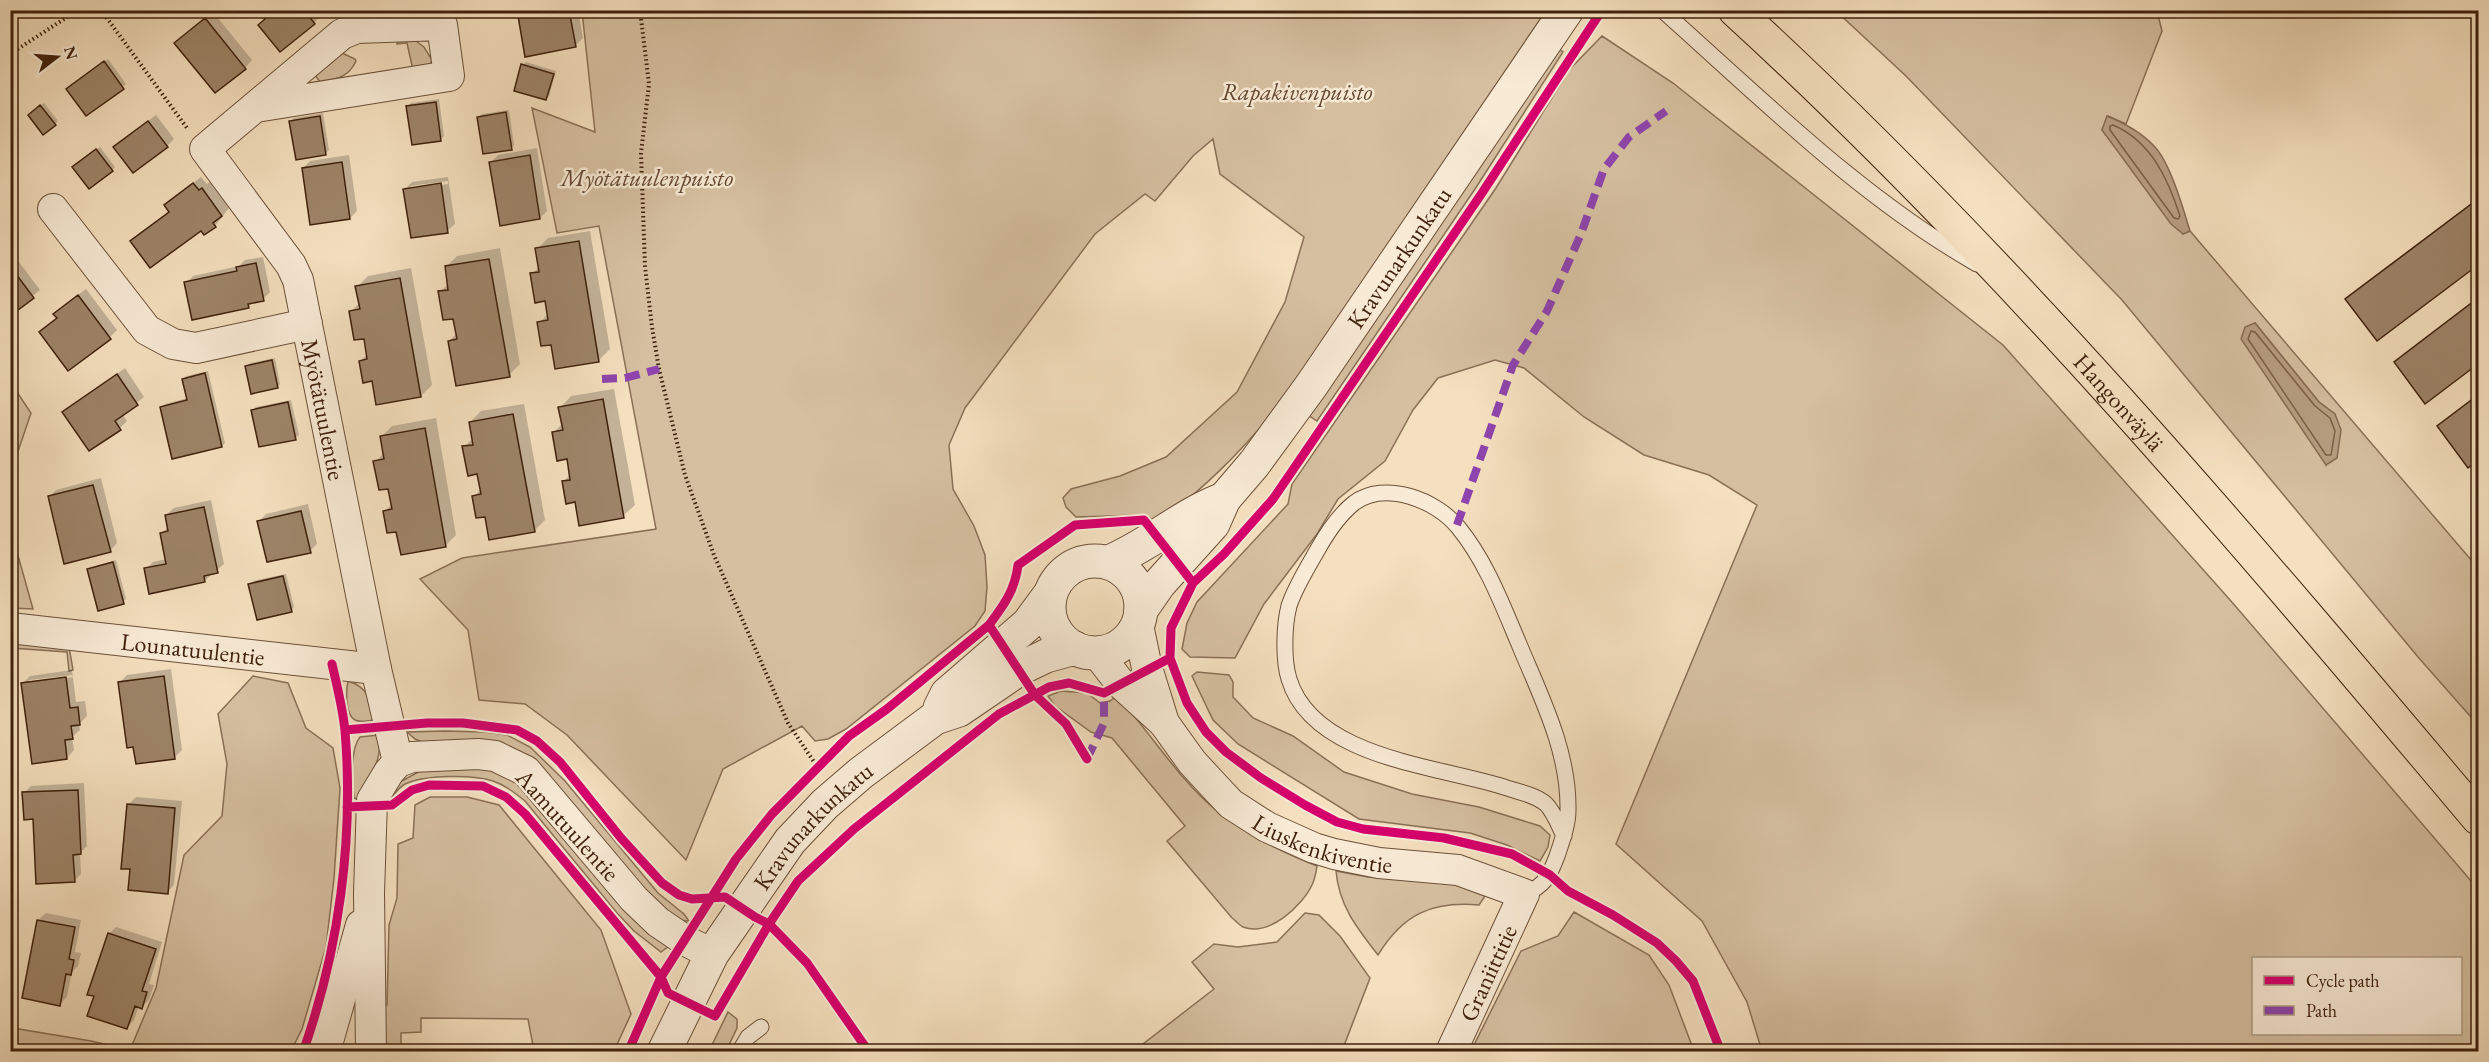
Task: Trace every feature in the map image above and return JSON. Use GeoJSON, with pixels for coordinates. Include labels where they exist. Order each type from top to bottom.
{"type":"FeatureCollection","features":[{"type":"Feature","properties":{"kind":"highway","name":"Hangonväylä"},"geometry":{"type":"LineString","coordinates":[[1735,10],[1888,157],[2013,285],[2127,408],[2309,617],[2478,818]]}},
{"type":"Feature","properties":{"kind":"street","name":"Kravunarkunkatu"},"geometry":{"type":"LineString","coordinates":[[1140,617],[1159,584],[1213,524],[1224,498],[1254,464],[1305,394],[1567,10]]}},
{"type":"Feature","properties":{"kind":"street"},"geometry":{"type":"LineString","coordinates":[[205,149],[342,34],[357,28],[442,25],[449,76],[256,107]]}},
{"type":"Feature","properties":{"kind":"street","name":"Myötätuulentie"},"geometry":{"type":"LineString","coordinates":[[205,149],[291,265],[298,280],[376,669],[398,762]]}},
{"type":"Feature","properties":{"kind":"street"},"geometry":{"type":"LineString","coordinates":[[53,209],[147,330],[173,344],[196,348],[307,324]]}},
{"type":"Feature","properties":{"kind":"street","name":"Kravunarkunkatu"},"geometry":{"type":"LineString","coordinates":[[1109,562],[1157,538],[1202,507],[1224,498]]}},
{"type":"Feature","properties":{"kind":"street"},"geometry":{"type":"LineString","coordinates":[[1095,560],[1109,562],[1123,569],[1134,580],[1140,594],[1140,617],[1131,636],[1121,645],[1086,651],[1062,639],[1053,626],[1049,610],[1050,594],[1060,576],[1070,567],[1095,560]]}},
{"type":"Feature","properties":{"kind":"street","name":"Kravunarkunkatu"},"geometry":{"type":"LineString","coordinates":[[935,718],[947,694],[1028,624],[1050,594]]}},
{"type":"Feature","properties":{"kind":"street","name":"Liuskenkiventie"},"geometry":{"type":"LineString","coordinates":[[1140,617],[1147,668],[1164,723]]}},
{"type":"Feature","properties":{"kind":"street","name":"Lounatuulentie"},"geometry":{"type":"LineString","coordinates":[[10,628],[376,669]]}},
{"type":"Feature","properties":{"kind":"street","name":"Kravunarkunkatu"},"geometry":{"type":"LineString","coordinates":[[664,1052],[712,954],[790,841],[825,804],[861,772],[935,718],[959,710],[1019,669],[1046,656],[1086,651]]}},
{"type":"Feature","properties":{"kind":"street","name":"Liuskenkiventie"},"geometry":{"type":"LineString","coordinates":[[1086,651],[1164,723],[1192,762],[1231,804],[1267,827],[1314,848],[1334,854],[1379,863],[1458,870],[1524,894]]}},
{"type":"Feature","properties":{"kind":"street","name":"Aamutuulentie"},"geometry":{"type":"LineString","coordinates":[[398,762],[412,757],[478,754],[495,756],[519,766],[542,788],[634,899],[658,922],[686,941],[712,954]]}},
{"type":"Feature","properties":{"kind":"street"},"geometry":{"type":"LineString","coordinates":[[371,1052],[369,893],[372,800],[383,779],[398,762]]}},
{"type":"Feature","properties":{"kind":"street"},"geometry":{"type":"LineString","coordinates":[[325,1052],[369,893]]}},
{"type":"Feature","properties":{"kind":"street","name":"Graniittitie"},"geometry":{"type":"LineString","coordinates":[[1451,1052],[1524,894]]}},
{"type":"Feature","properties":{"kind":"lane"},"geometry":{"type":"LineString","coordinates":[[1662,10],[1882,202],[1946,246],[2013,285]]}},
{"type":"Feature","properties":{"kind":"lane"},"geometry":{"type":"LineString","coordinates":[[1524,894],[1542,885],[1550,874],[1564,836],[1568,811],[1562,754],[1491,578],[1457,525],[1432,506],[1409,495],[1388,494],[1355,502],[1337,519],[1318,548],[1290,606],[1285,651],[1289,680],[1305,708],[1325,728],[1354,743],[1398,760],[1491,783],[1534,797],[1546,804],[1564,836]]}},
{"type":"Feature","properties":{"kind":"lane"},"geometry":{"type":"LineString","coordinates":[[739,1052],[748,1037],[761,1027]]}},
{"type":"Feature","properties":{"kind":"path"},"geometry":{"type":"LineString","coordinates":[[10,54],[78,10]]}},
{"type":"Feature","properties":{"kind":"path"},"geometry":{"type":"LineString","coordinates":[[101,10],[205,149]]}},
{"type":"Feature","properties":{"kind":"path"},"geometry":{"type":"LineString","coordinates":[[640,10],[649,84],[641,153],[645,267],[651,327],[659,369],[685,475],[714,555],[788,723],[818,768]]}},
{"type":"Feature","properties":{"kind":"path"},"geometry":{"type":"LineString","coordinates":[[810,776],[825,760]]}},
{"type":"Feature","properties":{"kind":"green space"},"geometry":{"type":"Polygon","coordinates":[[[582,11],[1546,11],[1278,407],[1221,470],[1190,498],[1155,524],[1149,517],[1142,515],[1076,517],[1066,507],[1063,498],[1071,489],[1120,476],[1166,457],[1237,392],[1285,302],[1304,237],[1220,174],[1213,139],[1193,156],[1155,201],[1145,194],[1095,234],[965,408],[949,445],[953,489],[974,526],[985,555],[987,587],[985,611],[975,626],[846,729],[828,739],[815,741],[802,726],[723,769],[686,860],[567,735],[525,704],[479,700],[468,630],[420,579],[462,558],[656,529],[599,226],[557,233],[532,108],[595,132],[582,11]]]}},
{"type":"Feature","properties":{"kind":"green space"},"geometry":{"type":"Polygon","coordinates":[[[1836,11],[2157,11],[2162,31],[2126,124],[2108,116],[2102,130],[2183,234],[2190,231],[2478,568],[2478,725],[2418,657],[2122,300],[1906,76],[1836,11]],[[2255,323],[2326,465],[2335,414],[2319,402],[2255,323]]]}},
{"type":"Feature","properties":{"kind":"green space"},"geometry":{"type":"Polygon","coordinates":[[[1602,36],[1673,83],[2003,345],[2231,601],[2478,889],[2478,1051],[1762,1051],[1747,1002],[1702,921],[1616,844],[1757,505],[1709,475],[1644,455],[1584,417],[1524,368],[1495,360],[1438,378],[1413,410],[1385,461],[1338,499],[1317,534],[1264,604],[1235,658],[1190,657],[1182,649],[1187,623],[1197,602],[1288,504],[1292,484],[1496,188],[1569,70],[1602,36]]]}},
{"type":"Feature","properties":{"kind":"green space"},"geometry":{"type":"Polygon","coordinates":[[[413,39],[424,47],[432,60],[430,65],[413,70],[407,43],[397,44],[398,41],[413,39]]]}},
{"type":"Feature","properties":{"kind":"green space"},"geometry":{"type":"Polygon","coordinates":[[[1558,48],[1563,52],[1475,189],[1317,421],[1308,415],[1558,48]]]}},
{"type":"Feature","properties":{"kind":"green space"},"geometry":{"type":"Polygon","coordinates":[[[342,53],[356,61],[350,71],[332,80],[320,82],[315,75],[342,53]]]}},
{"type":"Feature","properties":{"kind":"green space"},"geometry":{"type":"Polygon","coordinates":[[[11,383],[31,413],[11,472],[11,383]]]}},
{"type":"Feature","properties":{"kind":"green space"},"geometry":{"type":"Polygon","coordinates":[[[10,491],[17,552],[33,609],[11,608],[10,491]]]}},
{"type":"Feature","properties":{"kind":"green space"},"geometry":{"type":"Polygon","coordinates":[[[10,643],[69,647],[73,670],[69,671],[67,652],[11,648],[10,643]]]}},
{"type":"Feature","properties":{"kind":"green space"},"geometry":{"type":"Polygon","coordinates":[[[1197,672],[1229,675],[1233,682],[1233,697],[1253,718],[1293,736],[1344,772],[1412,794],[1479,807],[1540,826],[1550,835],[1548,847],[1540,861],[1507,845],[1470,833],[1359,819],[1238,744],[1213,720],[1192,676],[1197,672]]]}},
{"type":"Feature","properties":{"kind":"green space"},"geometry":{"type":"Polygon","coordinates":[[[253,676],[288,683],[306,728],[333,748],[340,788],[334,878],[326,947],[302,1029],[291,1051],[11,1051],[11,939],[13,1028],[130,1050],[156,988],[184,855],[222,816],[227,764],[218,714],[253,676]]]}},
{"type":"Feature","properties":{"kind":"green space"},"geometry":{"type":"Polygon","coordinates":[[[348,681],[360,687],[368,695],[375,720],[355,720],[349,713],[348,681]]]}},
{"type":"Feature","properties":{"kind":"green space"},"geometry":{"type":"Polygon","coordinates":[[[1061,691],[1087,693],[1100,703],[1110,701],[1117,696],[1190,785],[1217,811],[1240,828],[1265,842],[1317,866],[1312,885],[1301,902],[1284,918],[1263,928],[1243,927],[1232,918],[1167,841],[1185,826],[1112,738],[1091,732],[1055,706],[1048,696],[1061,691]]]}},
{"type":"Feature","properties":{"kind":"green space"},"geometry":{"type":"Polygon","coordinates":[[[445,731],[507,735],[530,747],[565,781],[658,893],[684,914],[689,921],[678,920],[656,905],[539,767],[425,743],[415,739],[407,732],[445,731]]]}},
{"type":"Feature","properties":{"kind":"green space"},"geometry":{"type":"Polygon","coordinates":[[[379,735],[377,762],[359,800],[354,798],[352,766],[357,742],[360,737],[379,735]]]}},
{"type":"Feature","properties":{"kind":"green space"},"geometry":{"type":"Polygon","coordinates":[[[490,768],[524,786],[669,946],[661,952],[634,931],[525,801],[502,785],[473,777],[448,776],[424,779],[405,784],[388,801],[400,782],[420,771],[490,768]]]}},
{"type":"Feature","properties":{"kind":"green space"},"geometry":{"type":"Polygon","coordinates":[[[430,797],[467,797],[499,805],[601,930],[631,1014],[614,1051],[534,1051],[528,1019],[421,1018],[421,1032],[401,1033],[401,1051],[382,1052],[382,1006],[387,1005],[389,925],[397,898],[398,844],[413,838],[415,805],[430,797]]]}},
{"type":"Feature","properties":{"kind":"green space"},"geometry":{"type":"Polygon","coordinates":[[[1336,871],[1368,877],[1453,883],[1485,896],[1479,905],[1447,905],[1420,913],[1398,929],[1378,955],[1356,926],[1345,906],[1336,871]]]}},
{"type":"Feature","properties":{"kind":"green space"},"geometry":{"type":"Polygon","coordinates":[[[1574,912],[1649,955],[1669,985],[1694,1051],[1471,1051],[1521,951],[1558,936],[1574,912]]]}},
{"type":"Feature","properties":{"kind":"green space"},"geometry":{"type":"Polygon","coordinates":[[[1305,913],[1319,915],[1340,936],[1370,978],[1342,1051],[1134,1051],[1214,989],[1192,962],[1214,944],[1238,947],[1277,942],[1305,913]]]}},
{"type":"Feature","properties":{"kind":"green space"},"geometry":{"type":"Polygon","coordinates":[[[728,1012],[737,1019],[737,1028],[726,1051],[709,1051],[728,1012]]]}},
{"type":"Feature","properties":{"kind":"water"},"geometry":{"type":"Polygon","coordinates":[[[2107,116],[2138,132],[2160,153],[2175,186],[2190,231],[2183,234],[2171,224],[2102,130],[2107,116]]]}},
{"type":"Feature","properties":{"kind":"water"},"geometry":{"type":"Polygon","coordinates":[[[2255,323],[2319,402],[2335,414],[2341,430],[2337,458],[2326,465],[2241,339],[2245,327],[2255,323]]]}},
{"type":"Feature","properties":{"kind":"building"},"geometry":{"type":"Polygon","coordinates":[[[258,10],[304,10],[315,24],[280,52],[258,25],[265,19],[258,10]]]}},
{"type":"Feature","properties":{"kind":"building"},"geometry":{"type":"Polygon","coordinates":[[[517,10],[569,10],[576,47],[525,57],[517,10]]]}},
{"type":"Feature","properties":{"kind":"building"},"geometry":{"type":"Polygon","coordinates":[[[205,18],[246,69],[215,93],[174,43],[205,18]]]}},
{"type":"Feature","properties":{"kind":"building"},"geometry":{"type":"Polygon","coordinates":[[[104,61],[124,89],[86,116],[66,89],[104,61]]]}},
{"type":"Feature","properties":{"kind":"building"},"geometry":{"type":"Polygon","coordinates":[[[521,64],[554,74],[546,100],[514,91],[521,64]]]}},
{"type":"Feature","properties":{"kind":"building"},"geometry":{"type":"Polygon","coordinates":[[[436,102],[441,141],[412,145],[406,106],[436,102]]]}},
{"type":"Feature","properties":{"kind":"building"},"geometry":{"type":"Polygon","coordinates":[[[40,105],[56,125],[43,135],[28,115],[40,105]]]}},
{"type":"Feature","properties":{"kind":"building"},"geometry":{"type":"Polygon","coordinates":[[[506,112],[512,150],[483,154],[477,117],[506,112]]]}},
{"type":"Feature","properties":{"kind":"building"},"geometry":{"type":"Polygon","coordinates":[[[320,116],[326,155],[296,160],[289,121],[320,116]]]}},
{"type":"Feature","properties":{"kind":"building"},"geometry":{"type":"Polygon","coordinates":[[[148,121],[168,147],[133,173],[113,147],[148,121]]]}},
{"type":"Feature","properties":{"kind":"building"},"geometry":{"type":"Polygon","coordinates":[[[96,149],[113,171],[89,189],[72,167],[96,149]]]}},
{"type":"Feature","properties":{"kind":"building"},"geometry":{"type":"Polygon","coordinates":[[[530,155],[540,219],[500,226],[489,162],[530,155]]]}},
{"type":"Feature","properties":{"kind":"building"},"geometry":{"type":"Polygon","coordinates":[[[342,162],[350,219],[310,225],[302,168],[342,162]]]}},
{"type":"Feature","properties":{"kind":"building"},"geometry":{"type":"Polygon","coordinates":[[[193,183],[199,190],[202,188],[222,216],[213,223],[216,227],[204,235],[201,231],[150,268],[130,241],[169,212],[164,205],[193,183]]]}},
{"type":"Feature","properties":{"kind":"building"},"geometry":{"type":"Polygon","coordinates":[[[441,183],[448,233],[411,238],[403,189],[441,183]]]}},
{"type":"Feature","properties":{"kind":"building"},"geometry":{"type":"Polygon","coordinates":[[[2478,199],[2478,265],[2377,341],[2345,299],[2478,199]]]}},
{"type":"Feature","properties":{"kind":"building"},"geometry":{"type":"Polygon","coordinates":[[[579,241],[599,362],[555,369],[551,345],[541,346],[537,322],[548,320],[545,301],[535,303],[530,273],[539,272],[535,248],[579,241]]]}},
{"type":"Feature","properties":{"kind":"building"},"geometry":{"type":"Polygon","coordinates":[[[489,259],[510,377],[456,386],[448,341],[457,339],[453,319],[443,320],[438,291],[448,290],[445,266],[489,259]]]}},
{"type":"Feature","properties":{"kind":"building"},"geometry":{"type":"Polygon","coordinates":[[[256,263],[264,301],[248,304],[249,308],[192,320],[184,282],[237,271],[236,267],[256,263]]]}},
{"type":"Feature","properties":{"kind":"building"},"geometry":{"type":"Polygon","coordinates":[[[10,266],[34,298],[10,316],[10,266]]]}},
{"type":"Feature","properties":{"kind":"building"},"geometry":{"type":"Polygon","coordinates":[[[400,278],[421,397],[376,405],[372,381],[363,383],[359,361],[367,359],[364,339],[354,340],[349,311],[360,309],[355,286],[400,278]]]}},
{"type":"Feature","properties":{"kind":"building"},"geometry":{"type":"Polygon","coordinates":[[[78,295],[111,339],[68,371],[39,332],[57,318],[53,314],[78,295]]]}},
{"type":"Feature","properties":{"kind":"building"},"geometry":{"type":"Polygon","coordinates":[[[2478,298],[2478,364],[2425,404],[2394,362],[2478,298]]]}},
{"type":"Feature","properties":{"kind":"building"},"geometry":{"type":"Polygon","coordinates":[[[272,360],[278,388],[251,394],[245,366],[272,360]]]}},
{"type":"Feature","properties":{"kind":"building"},"geometry":{"type":"Polygon","coordinates":[[[205,373],[222,447],[172,459],[160,407],[187,400],[182,379],[205,373]]]}},
{"type":"Feature","properties":{"kind":"building"},"geometry":{"type":"Polygon","coordinates":[[[117,374],[138,405],[115,421],[121,430],[89,451],[62,412],[117,374]]]}},
{"type":"Feature","properties":{"kind":"building"},"geometry":{"type":"Polygon","coordinates":[[[2478,395],[2478,460],[2468,468],[2437,426],[2478,395]]]}},
{"type":"Feature","properties":{"kind":"building"},"geometry":{"type":"Polygon","coordinates":[[[603,399],[624,518],[579,526],[575,502],[566,504],[562,481],[570,480],[567,459],[557,461],[552,432],[563,430],[558,407],[603,399]]]}},
{"type":"Feature","properties":{"kind":"building"},"geometry":{"type":"Polygon","coordinates":[[[288,402],[296,440],[259,447],[251,410],[288,402]]]}},
{"type":"Feature","properties":{"kind":"building"},"geometry":{"type":"Polygon","coordinates":[[[513,414],[535,532],[489,540],[485,517],[476,518],[472,496],[481,494],[477,474],[468,476],[462,446],[473,445],[469,422],[513,414]]]}},
{"type":"Feature","properties":{"kind":"building"},"geometry":{"type":"Polygon","coordinates":[[[425,428],[446,547],[401,555],[396,532],[387,533],[383,511],[392,509],[388,489],[379,490],[373,461],[384,459],[380,436],[425,428]]]}},
{"type":"Feature","properties":{"kind":"building"},"geometry":{"type":"Polygon","coordinates":[[[93,485],[111,552],[64,564],[48,496],[93,485]]]}},
{"type":"Feature","properties":{"kind":"building"},"geometry":{"type":"Polygon","coordinates":[[[204,507],[218,573],[204,576],[205,582],[149,594],[144,568],[166,564],[160,533],[168,531],[165,515],[204,507]]]}},
{"type":"Feature","properties":{"kind":"building"},"geometry":{"type":"Polygon","coordinates":[[[301,511],[311,553],[267,562],[257,521],[301,511]]]}},
{"type":"Feature","properties":{"kind":"building"},"geometry":{"type":"Polygon","coordinates":[[[113,562],[124,604],[98,611],[87,569],[113,562]]]}},
{"type":"Feature","properties":{"kind":"building"},"geometry":{"type":"Polygon","coordinates":[[[283,576],[292,612],[257,620],[248,584],[283,576]]]}},
{"type":"Feature","properties":{"kind":"building"},"geometry":{"type":"Polygon","coordinates":[[[164,676],[175,759],[136,764],[133,747],[127,748],[118,682],[164,676]]]}},
{"type":"Feature","properties":{"kind":"building"},"geometry":{"type":"Polygon","coordinates":[[[66,677],[70,708],[78,707],[80,725],[71,726],[73,739],[65,740],[67,759],[32,764],[21,683],[66,677]]]}},
{"type":"Feature","properties":{"kind":"building"},"geometry":{"type":"Polygon","coordinates":[[[78,790],[81,854],[73,855],[75,882],[36,884],[33,819],[24,820],[22,792],[78,790]]]}},
{"type":"Feature","properties":{"kind":"building"},"geometry":{"type":"Polygon","coordinates":[[[127,804],[175,808],[168,894],[128,890],[130,869],[121,869],[127,804]]]}},
{"type":"Feature","properties":{"kind":"building"},"geometry":{"type":"Polygon","coordinates":[[[37,920],[75,927],[69,959],[74,960],[71,975],[66,974],[60,1006],[22,998],[37,920]]]}},
{"type":"Feature","properties":{"kind":"building"},"geometry":{"type":"Polygon","coordinates":[[[108,933],[156,949],[142,991],[147,992],[142,1009],[135,1006],[127,1029],[87,1016],[94,996],[87,995],[108,933]]]}},
{"type":"Feature","properties":{"kind":"marked path"},"geometry":{"type":"LineString","coordinates":[[1457,525],[1513,365],[1547,311],[1581,234],[1604,169],[1629,137],[1666,111]]}},
{"type":"Feature","properties":{"kind":"marked path"},"geometry":{"type":"LineString","coordinates":[[602,379],[625,378],[659,369]]}},
{"type":"Feature","properties":{"kind":"marked path"},"geometry":{"type":"LineString","coordinates":[[1087,759],[1104,723],[1104,693]]}},
{"type":"Feature","properties":{"kind":"cycle path"},"geometry":{"type":"LineString","coordinates":[[347,807],[392,805],[412,790],[429,785],[483,786],[506,797],[525,814],[661,977],[668,993],[715,1016],[769,924],[798,881],[854,829],[999,714],[1049,687],[1069,683],[1104,693],[1170,658],[1171,628],[1193,583],[1224,554],[1273,499],[1482,193],[1602,10]]}},
{"type":"Feature","properties":{"kind":"cycle path"},"geometry":{"type":"LineString","coordinates":[[1087,759],[1066,724],[1035,695],[989,625],[1008,597],[1018,565],[1075,525],[1144,520],[1193,583]]}},
{"type":"Feature","properties":{"kind":"cycle path"},"geometry":{"type":"LineString","coordinates":[[628,1052],[661,977],[736,859],[772,814],[849,736],[887,709],[989,625]]}},
{"type":"Feature","properties":{"kind":"cycle path"},"geometry":{"type":"LineString","coordinates":[[1170,658],[1187,703],[1206,732],[1226,752],[1261,778],[1305,805],[1337,822],[1363,829],[1444,838],[1512,854],[1550,875],[1568,891],[1613,915],[1657,943],[1693,981],[1721,1052]]}},
{"type":"Feature","properties":{"kind":"cycle path"},"geometry":{"type":"LineString","coordinates":[[303,1052],[326,974],[341,894],[345,853],[347,812],[345,731],[332,664]]}},
{"type":"Feature","properties":{"kind":"cycle path"},"geometry":{"type":"LineString","coordinates":[[345,730],[427,723],[463,723],[517,730],[537,741],[560,762],[621,838],[662,883],[679,895],[692,899],[725,897],[769,924],[807,963],[869,1052]]}},
{"type":"Feature","properties":{"kind":"park label","name":"Rapakivenpuisto"},"geometry":{"type":"Point","coordinates":[1297,91]}},
{"type":"Feature","properties":{"kind":"park label","name":"Myötätuulenpuisto"},"geometry":{"type":"Point","coordinates":[647,177]}}]}
